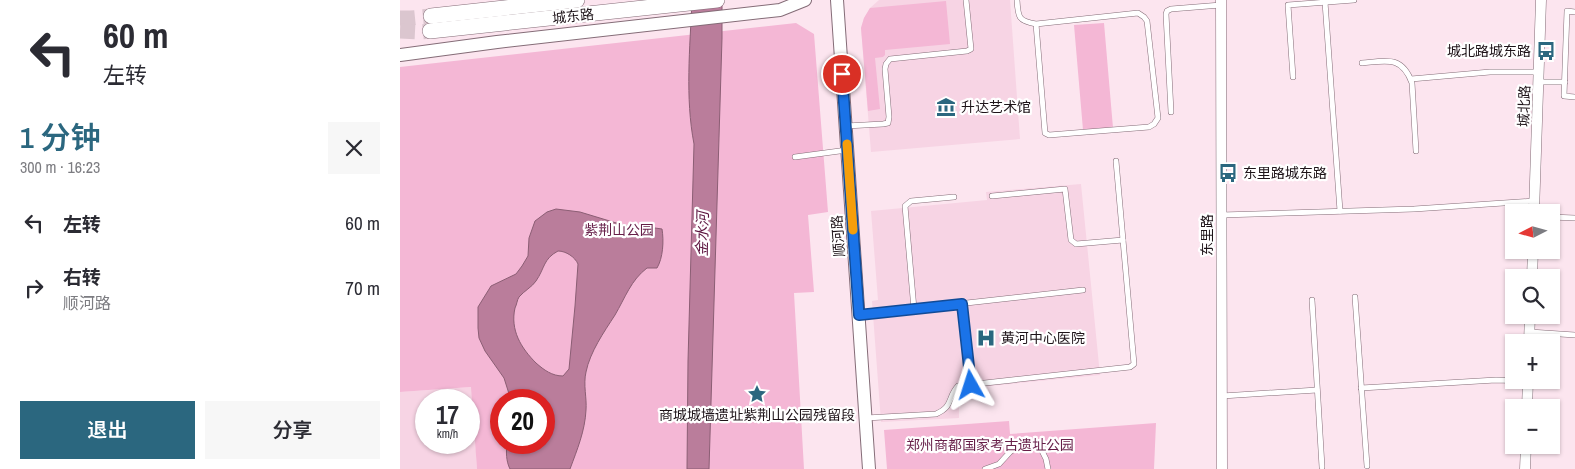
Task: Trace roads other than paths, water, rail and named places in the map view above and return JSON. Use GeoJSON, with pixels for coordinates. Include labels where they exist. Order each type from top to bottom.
{"type":"FeatureCollection","features":[{"type":"Feature","properties":{"kind":"main road","name":"城东路"},"geometry":{"type":"LineString","coordinates":[[577,0],[431,24],[717,0]]}},
{"type":"Feature","properties":{"kind":"street"},"geometry":{"type":"LineString","coordinates":[[400,55],[497,42],[780,10],[805,0]]}},
{"type":"Feature","properties":{"kind":"street","name":"顺河路"},"geometry":{"type":"LineString","coordinates":[[837,0],[869,469]]}},
{"type":"Feature","properties":{"kind":"street","name":"城北路"},"geometry":{"type":"LineString","coordinates":[[1534,202],[1541,0]]}},
{"type":"Feature","properties":{"kind":"street","name":"东里路"},"geometry":{"type":"LineString","coordinates":[[1221,2],[1222,469]]}},
{"type":"Feature","properties":{"kind":"street"},"geometry":{"type":"LineString","coordinates":[[1525,469],[1526,454]]}},
{"type":"Feature","properties":{"kind":"lane"},"geometry":{"type":"LineString","coordinates":[[846,126],[888,123],[885,69],[890,59],[967,51],[970,49],[966,0]]}},
{"type":"Feature","properties":{"kind":"lane"},"geometry":{"type":"LineString","coordinates":[[1017,0],[1020,19],[1024,22],[1036,24],[1138,13],[1144,17],[1147,21],[1158,118],[1154,124],[1149,127],[1079,133],[1049,135],[1045,132],[1036,24]]}},
{"type":"Feature","properties":{"kind":"lane"},"geometry":{"type":"LineString","coordinates":[[1293,77],[1288,5],[1354,0]]}},
{"type":"Feature","properties":{"kind":"lane"},"geometry":{"type":"LineString","coordinates":[[1171,112],[1166,14],[1171,9],[1221,2]]}},
{"type":"Feature","properties":{"kind":"lane"},"geometry":{"type":"LineString","coordinates":[[1325,2],[1340,211]]}},
{"type":"Feature","properties":{"kind":"lane"},"geometry":{"type":"LineString","coordinates":[[1575,12],[1567,12],[1564,96],[1575,97]]}},
{"type":"Feature","properties":{"kind":"lane"},"geometry":{"type":"LineString","coordinates":[[1362,63],[1392,61],[1402,66],[1411,79],[1416,151]]}},
{"type":"Feature","properties":{"kind":"lane"},"geometry":{"type":"LineString","coordinates":[[1411,79],[1490,72],[1539,77],[1565,82]]}},
{"type":"Feature","properties":{"kind":"lane"},"geometry":{"type":"LineString","coordinates":[[795,157],[848,150]]}},
{"type":"Feature","properties":{"kind":"lane"},"geometry":{"type":"LineString","coordinates":[[866,418],[936,414],[945,410],[958,386],[1130,367],[1134,364],[1116,162]]}},
{"type":"Feature","properties":{"kind":"lane"},"geometry":{"type":"LineString","coordinates":[[992,196],[1065,189],[1071,240],[1076,244],[1123,240]]}},
{"type":"Feature","properties":{"kind":"lane"},"geometry":{"type":"LineString","coordinates":[[914,309],[905,206],[911,201],[954,197]]}},
{"type":"Feature","properties":{"kind":"lane"},"geometry":{"type":"LineString","coordinates":[[1221,215],[1534,202]]}},
{"type":"Feature","properties":{"kind":"lane"},"geometry":{"type":"LineString","coordinates":[[1560,217],[1575,218]]}},
{"type":"Feature","properties":{"kind":"lane"},"geometry":{"type":"LineString","coordinates":[[859,315],[1083,290]]}},
{"type":"Feature","properties":{"kind":"lane"},"geometry":{"type":"LineString","coordinates":[[1355,297],[1367,466]]}},
{"type":"Feature","properties":{"kind":"lane"},"geometry":{"type":"LineString","coordinates":[[1312,300],[1322,467]]}},
{"type":"Feature","properties":{"kind":"lane"},"geometry":{"type":"LineString","coordinates":[[962,304],[971,385]]}},
{"type":"Feature","properties":{"kind":"lane"},"geometry":{"type":"LineString","coordinates":[[1560,336],[1575,335]]}},
{"type":"Feature","properties":{"kind":"lane"},"geometry":{"type":"LineString","coordinates":[[1361,388],[1505,380]]}},
{"type":"Feature","properties":{"kind":"lane"},"geometry":{"type":"LineString","coordinates":[[1222,396],[1317,390]]}},
{"type":"Feature","properties":{"kind":"lane"},"geometry":{"type":"LineString","coordinates":[[985,469],[999,464],[1023,442],[1039,445],[1046,459],[1048,469]]}},
{"type":"Feature","properties":{"kind":"water","name":"金水河"},"geometry":{"type":"Polygon","coordinates":[[[692,0],[722,0],[709,469],[687,469],[694,144],[689,90],[692,0]]]}},
{"type":"Feature","properties":{"kind":"water"},"geometry":{"type":"Polygon","coordinates":[[[556,209],[580,212],[646,232],[650,232],[655,228],[662,229],[661,259],[657,268],[647,268],[632,284],[591,357],[585,377],[586,405],[584,425],[570,469],[510,469],[507,454],[555,454],[555,389],[508,389],[504,378],[485,351],[479,338],[478,307],[491,286],[516,274],[522,266],[528,256],[529,238],[535,221],[547,212],[556,209]],[[558,251],[550,257],[536,281],[519,297],[514,316],[515,331],[521,345],[539,366],[555,375],[563,376],[569,369],[578,264],[567,253],[558,251]]]}},
{"type":"Feature","properties":{"kind":"tunnel"},"geometry":{"type":"LineString","coordinates":[[400,18],[431,16]]}},
{"type":"Feature","properties":{"kind":"tunnel"},"geometry":{"type":"LineString","coordinates":[[400,31],[430,31]]}},
{"type":"Feature","properties":{"kind":"place","name":"城北路城东路"},"geometry":{"type":"Point","coordinates":[1546,51]}},
{"type":"Feature","properties":{"kind":"place","name":"升达艺术馆"},"geometry":{"type":"Point","coordinates":[946,107]}},
{"type":"Feature","properties":{"kind":"place","name":"东里路城东路"},"geometry":{"type":"Point","coordinates":[1228,173]}},
{"type":"Feature","properties":{"kind":"place","name":"黄河中心医院"},"geometry":{"type":"Point","coordinates":[986,338]}},
{"type":"Feature","properties":{"kind":"place","name":"商城城墙遗址紫荆山公园残留段"},"geometry":{"type":"Point","coordinates":[757,394]}},
{"type":"Feature","properties":{"kind":"park label","name":"紫荆山公园"},"geometry":{"type":"Point","coordinates":[619,230]}},
{"type":"Feature","properties":{"kind":"park label","name":"郑州商都国家考古遗址公园"},"geometry":{"type":"Point","coordinates":[990,445]}}]}
